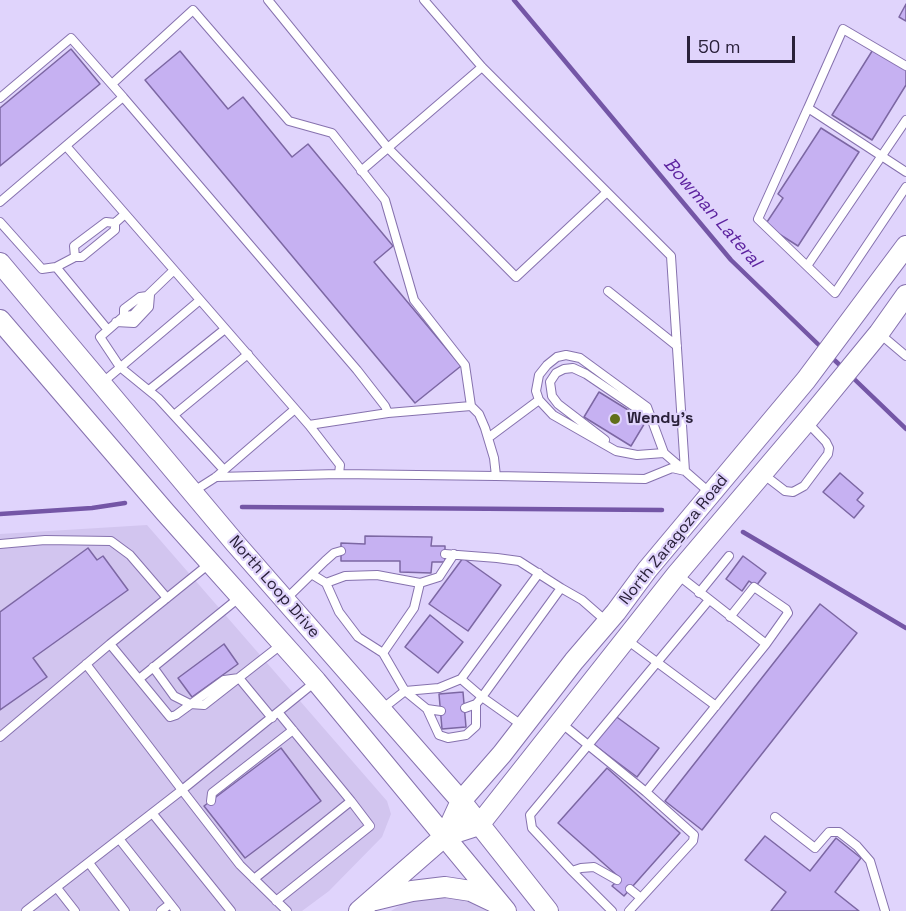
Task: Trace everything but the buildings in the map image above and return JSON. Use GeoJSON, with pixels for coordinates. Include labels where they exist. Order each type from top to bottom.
{"type":"FeatureCollection","features":[{"type":"Feature","properties":{"kind":"main road","name":"North Zaragoza Road"},"geometry":{"type":"LineString","coordinates":[[445,836],[461,801],[608,622],[647,570],[806,380],[906,246]]}},
{"type":"Feature","properties":{"kind":"main road","name":"North Loop Drive"},"geometry":{"type":"LineString","coordinates":[[0,263],[235,543],[461,801],[548,911]]}},
{"type":"Feature","properties":{"kind":"main road","name":"North Zaragoza Road"},"geometry":{"type":"LineString","coordinates":[[364,907],[445,836],[478,825],[677,574],[806,422],[879,333],[906,295]]}},
{"type":"Feature","properties":{"kind":"main road","name":"North Loop Drive"},"geometry":{"type":"LineString","coordinates":[[0,320],[315,681],[504,909]]}},
{"type":"Feature","properties":{"kind":"main road"},"geometry":{"type":"LineString","coordinates":[[677,574],[675,558],[681,543],[764,444],[769,424]]}},
{"type":"Feature","properties":{"kind":"main road"},"geometry":{"type":"LineString","coordinates":[[210,563],[235,543]]}},
{"type":"Feature","properties":{"kind":"main road"},"geometry":{"type":"LineString","coordinates":[[364,907],[382,897],[445,886],[471,891],[504,909]]}},
{"type":"Feature","properties":{"kind":"lane"},"geometry":{"type":"LineString","coordinates":[[268,0],[388,148],[516,277],[608,192]]}},
{"type":"Feature","properties":{"kind":"lane"},"geometry":{"type":"LineString","coordinates":[[424,0],[482,67],[671,256],[685,471]]}},
{"type":"Feature","properties":{"kind":"lane"},"geometry":{"type":"LineString","coordinates":[[112,84],[193,10],[289,121],[332,134],[385,200],[414,300],[465,365],[471,406],[479,414],[488,438],[496,476]]}},
{"type":"Feature","properties":{"kind":"lane"},"geometry":{"type":"LineString","coordinates":[[906,66],[843,29],[758,219],[835,293],[906,187]]}},
{"type":"Feature","properties":{"kind":"lane"},"geometry":{"type":"LineString","coordinates":[[0,98],[71,38],[357,370],[388,413]]}},
{"type":"Feature","properties":{"kind":"lane"},"geometry":{"type":"LineString","coordinates":[[362,171],[482,67]]}},
{"type":"Feature","properties":{"kind":"lane"},"geometry":{"type":"LineString","coordinates":[[0,202],[123,97]]}},
{"type":"Feature","properties":{"kind":"lane"},"geometry":{"type":"LineString","coordinates":[[808,108],[906,172]]}},
{"type":"Feature","properties":{"kind":"lane"},"geometry":{"type":"LineString","coordinates":[[807,266],[906,120]]}},
{"type":"Feature","properties":{"kind":"lane"},"geometry":{"type":"LineString","coordinates":[[66,146],[295,408],[340,465],[339,474]]}},
{"type":"Feature","properties":{"kind":"lane"},"geometry":{"type":"LineString","coordinates":[[0,222],[42,269],[56,267],[75,257],[82,257],[115,230],[115,223],[125,214]]}},
{"type":"Feature","properties":{"kind":"lane"},"geometry":{"type":"LineString","coordinates":[[75,257],[75,246],[106,222],[115,223]]}},
{"type":"Feature","properties":{"kind":"lane"},"geometry":{"type":"LineString","coordinates":[[56,267],[108,330]]}},
{"type":"Feature","properties":{"kind":"lane"},"geometry":{"type":"LineString","coordinates":[[174,270],[133,315],[124,316],[100,337],[120,367],[149,390],[224,470]]}},
{"type":"Feature","properties":{"kind":"lane"},"geometry":{"type":"LineString","coordinates":[[609,291],[677,346]]}},
{"type":"Feature","properties":{"kind":"lane"},"geometry":{"type":"LineString","coordinates":[[116,322],[134,323],[149,307],[149,295]]}},
{"type":"Feature","properties":{"kind":"lane"},"geometry":{"type":"LineString","coordinates":[[101,383],[200,300]]}},
{"type":"Feature","properties":{"kind":"lane"},"geometry":{"type":"LineString","coordinates":[[149,390],[225,329]]}},
{"type":"Feature","properties":{"kind":"lane"},"geometry":{"type":"LineString","coordinates":[[879,333],[906,356]]}},
{"type":"Feature","properties":{"kind":"lane"},"geometry":{"type":"LineString","coordinates":[[174,415],[248,354]]}},
{"type":"Feature","properties":{"kind":"lane"},"geometry":{"type":"LineString","coordinates":[[664,453],[637,455],[616,451],[553,415],[539,400],[536,391],[539,375],[547,364],[557,357],[566,355],[580,358],[647,406],[664,453],[711,494]]}},
{"type":"Feature","properties":{"kind":"lane"},"geometry":{"type":"LineString","coordinates":[[616,451],[607,441],[558,404],[552,396],[550,382],[556,373],[573,368],[586,374],[652,418]]}},
{"type":"Feature","properties":{"kind":"lane"},"geometry":{"type":"LineString","coordinates":[[488,438],[539,400]]}},
{"type":"Feature","properties":{"kind":"lane"},"geometry":{"type":"LineString","coordinates":[[309,425],[388,413],[471,406]]}},
{"type":"Feature","properties":{"kind":"lane"},"geometry":{"type":"LineString","coordinates":[[193,492],[216,477],[295,408]]}},
{"type":"Feature","properties":{"kind":"lane"},"geometry":{"type":"LineString","coordinates":[[762,472],[785,491],[793,492],[804,486],[828,454],[826,442],[806,422]]}},
{"type":"Feature","properties":{"kind":"lane"},"geometry":{"type":"LineString","coordinates":[[216,477],[339,474],[622,480],[645,479],[672,468],[685,471]]}},
{"type":"Feature","properties":{"kind":"lane"},"geometry":{"type":"LineString","coordinates":[[0,544],[45,540],[111,541],[130,555],[167,598]]}},
{"type":"Feature","properties":{"kind":"lane"},"geometry":{"type":"LineString","coordinates":[[285,600],[329,557],[341,551]]}},
{"type":"Feature","properties":{"kind":"lane"},"geometry":{"type":"LineString","coordinates":[[445,554],[519,561],[582,600],[608,622]]}},
{"type":"Feature","properties":{"kind":"lane"},"geometry":{"type":"LineString","coordinates":[[326,583],[345,576],[377,575],[420,583],[439,577],[454,554]]}},
{"type":"Feature","properties":{"kind":"lane"},"geometry":{"type":"LineString","coordinates":[[699,592],[729,556]]}},
{"type":"Feature","properties":{"kind":"lane"},"geometry":{"type":"LineString","coordinates":[[0,737],[210,563]]}},
{"type":"Feature","properties":{"kind":"lane"},"geometry":{"type":"LineString","coordinates":[[381,710],[405,691],[440,688],[461,679],[539,573]]}},
{"type":"Feature","properties":{"kind":"lane"},"geometry":{"type":"LineString","coordinates":[[677,574],[766,644]]}},
{"type":"Feature","properties":{"kind":"lane"},"geometry":{"type":"LineString","coordinates":[[313,575],[326,583],[339,612],[358,637],[382,653],[405,691],[427,709],[439,735],[448,738],[466,735],[476,726],[476,704]]}},
{"type":"Feature","properties":{"kind":"lane"},"geometry":{"type":"LineString","coordinates":[[382,653],[414,608],[420,583]]}},
{"type":"Feature","properties":{"kind":"lane"},"geometry":{"type":"LineString","coordinates":[[646,792],[766,644],[788,613],[786,609],[753,587],[730,617]]}},
{"type":"Feature","properties":{"kind":"lane"},"geometry":{"type":"LineString","coordinates":[[465,708],[476,704],[482,697],[561,588]]}},
{"type":"Feature","properties":{"kind":"lane"},"geometry":{"type":"LineString","coordinates":[[139,679],[240,597]]}},
{"type":"Feature","properties":{"kind":"lane"},"geometry":{"type":"LineString","coordinates":[[612,911],[532,828],[530,815],[709,600]]}},
{"type":"Feature","properties":{"kind":"lane"},"geometry":{"type":"LineString","coordinates":[[626,639],[716,706]]}},
{"type":"Feature","properties":{"kind":"lane"},"geometry":{"type":"LineString","coordinates":[[110,644],[170,717],[176,716],[224,680],[239,678],[282,644]]}},
{"type":"Feature","properties":{"kind":"lane"},"geometry":{"type":"LineString","coordinates":[[86,664],[240,865],[286,911]]}},
{"type":"Feature","properties":{"kind":"lane"},"geometry":{"type":"LineString","coordinates":[[153,667],[174,696],[190,704]]}},
{"type":"Feature","properties":{"kind":"lane"},"geometry":{"type":"LineString","coordinates":[[239,678],[293,730],[370,825],[276,901]]}},
{"type":"Feature","properties":{"kind":"lane"},"geometry":{"type":"LineString","coordinates":[[461,679],[523,726]]}},
{"type":"Feature","properties":{"kind":"lane"},"geometry":{"type":"LineString","coordinates":[[26,911],[153,814],[315,681]]}},
{"type":"Feature","properties":{"kind":"lane"},"geometry":{"type":"LineString","coordinates":[[427,709],[441,711]]}},
{"type":"Feature","properties":{"kind":"lane"},"geometry":{"type":"LineString","coordinates":[[560,722],[646,792],[694,835],[693,841],[629,911]]}},
{"type":"Feature","properties":{"kind":"lane"},"geometry":{"type":"LineString","coordinates":[[211,801],[212,794],[293,730]]}},
{"type":"Feature","properties":{"kind":"lane"},"geometry":{"type":"LineString","coordinates":[[254,879],[351,801]]}},
{"type":"Feature","properties":{"kind":"lane"},"geometry":{"type":"LineString","coordinates":[[208,824],[210,813]]}},
{"type":"Feature","properties":{"kind":"lane"},"geometry":{"type":"LineString","coordinates":[[153,814],[231,911]]}},
{"type":"Feature","properties":{"kind":"lane"},"geometry":{"type":"LineString","coordinates":[[776,817],[815,848],[829,832],[839,832],[856,846],[870,861],[885,911]]}},
{"type":"Feature","properties":{"kind":"lane"},"geometry":{"type":"LineString","coordinates":[[120,840],[173,907],[161,911]]}},
{"type":"Feature","properties":{"kind":"lane"},"geometry":{"type":"LineString","coordinates":[[89,863],[125,911]]}},
{"type":"Feature","properties":{"kind":"lane"},"geometry":{"type":"LineString","coordinates":[[572,871],[594,867],[617,880]]}},
{"type":"Feature","properties":{"kind":"lane"},"geometry":{"type":"LineString","coordinates":[[57,888],[75,911]]}},
{"type":"Feature","properties":{"kind":"lane"},"geometry":{"type":"LineString","coordinates":[[630,889],[641,898]]}},
{"type":"Feature","properties":{"kind":"shaded area"},"geometry":{"type":"Polygon","coordinates":[[[147,525],[387,801],[391,814],[382,837],[329,891],[302,911],[0,911],[0,534],[147,525]]]}},
{"type":"Feature","properties":{"kind":"shaded area"},"geometry":{"type":"Polygon","coordinates":[[[434,892],[472,900],[487,911],[391,911],[415,896],[434,892]]]}},
{"type":"Feature","properties":{"kind":"waterway","name":"Bowman Lateral"},"geometry":{"type":"LineString","coordinates":[[514,0],[731,260],[822,348]]}},
{"type":"Feature","properties":{"kind":"waterway","name":"Bowman Lateral"},"geometry":{"type":"LineString","coordinates":[[830,356],[844,369]]}},
{"type":"Feature","properties":{"kind":"waterway","name":"Bowman Lateral"},"geometry":{"type":"LineString","coordinates":[[850,375],[906,429]]}},
{"type":"Feature","properties":{"kind":"waterway"},"geometry":{"type":"LineString","coordinates":[[0,514],[92,508],[125,503]]}},
{"type":"Feature","properties":{"kind":"waterway"},"geometry":{"type":"LineString","coordinates":[[242,507],[662,510]]}},
{"type":"Feature","properties":{"kind":"waterway"},"geometry":{"type":"LineString","coordinates":[[743,532],[906,628]]}},
{"type":"Feature","properties":{"kind":"place","name":"Wendy's"},"geometry":{"type":"Point","coordinates":[615,419]}}]}
